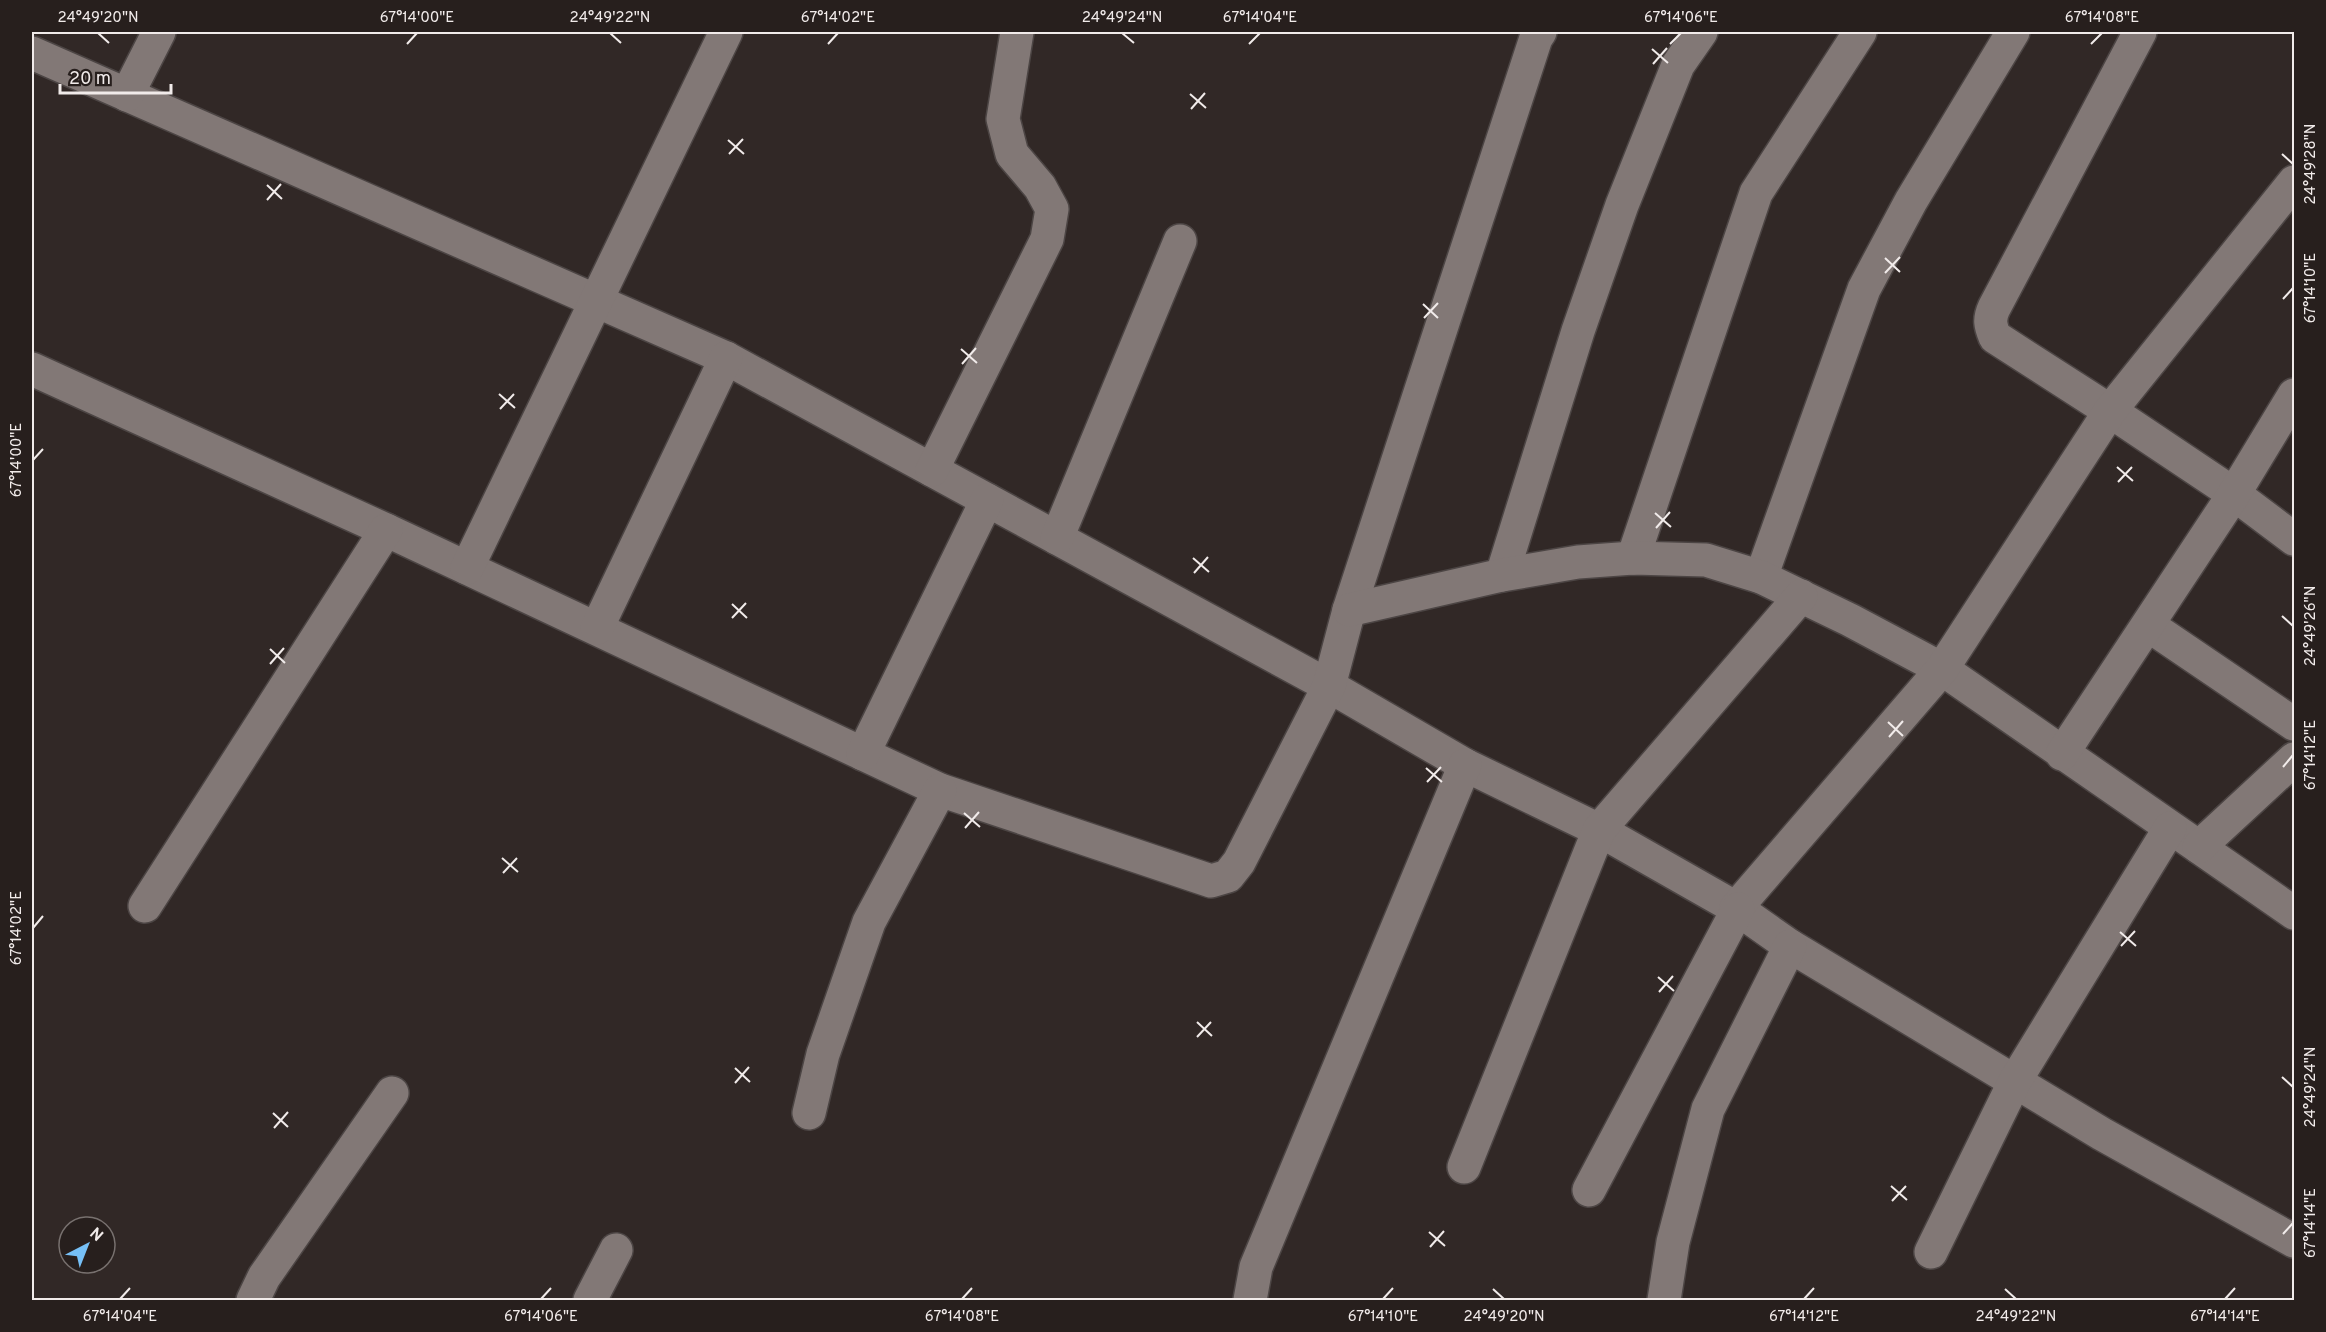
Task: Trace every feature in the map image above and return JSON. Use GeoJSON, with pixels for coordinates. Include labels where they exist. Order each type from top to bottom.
{"type":"FeatureCollection","features":[{"type":"Feature","properties":{"kind":"street"},"geometry":{"type":"LineString","coordinates":[[127,95],[159,32]]}},
{"type":"Feature","properties":{"kind":"street"},"geometry":{"type":"LineString","coordinates":[[467,568],[726,32]]}},
{"type":"Feature","properties":{"kind":"street"},"geometry":{"type":"LineString","coordinates":[[932,470],[1047,239],[1052,209],[1040,187],[1012,154],[1003,119],[1017,32]]}},
{"type":"Feature","properties":{"kind":"street"},"geometry":{"type":"LineString","coordinates":[[1502,575],[1578,331],[1622,205],[1678,65],[1701,32]]}},
{"type":"Feature","properties":{"kind":"street"},"geometry":{"type":"LineString","coordinates":[[1633,558],[1756,193],[1860,32]]}},
{"type":"Feature","properties":{"kind":"street"},"geometry":{"type":"LineString","coordinates":[[1761,578],[1864,288],[1911,201],[2013,32]]}},
{"type":"Feature","properties":{"kind":"street"},"geometry":{"type":"LineString","coordinates":[[2140,32],[1989,319],[1995,337],[2234,494],[2295,539]]}},
{"type":"Feature","properties":{"kind":"street"},"geometry":{"type":"LineString","coordinates":[[32,369],[386,530],[940,790],[1211,881],[1228,876],[1239,862],[1329,686],[1349,610],[1532,34]]}},
{"type":"Feature","properties":{"kind":"street"},"geometry":{"type":"LineString","coordinates":[[32,53],[726,358],[1329,686],[1465,765],[1599,830],[1737,908],[1790,946],[2102,1134],[2295,1240]]}},
{"type":"Feature","properties":{"kind":"street"},"geometry":{"type":"LineString","coordinates":[[1589,1190],[1737,908],[1942,669],[2110,411],[2295,182]]}},
{"type":"Feature","properties":{"kind":"street"},"geometry":{"type":"LineString","coordinates":[[1057,538],[1180,241]]}},
{"type":"Feature","properties":{"kind":"street"},"geometry":{"type":"LineString","coordinates":[[597,628],[726,358]]}},
{"type":"Feature","properties":{"kind":"street"},"geometry":{"type":"LineString","coordinates":[[2062,754],[2234,494],[2295,395]]}},
{"type":"Feature","properties":{"kind":"street"},"geometry":{"type":"LineString","coordinates":[[863,754],[987,500]]}},
{"type":"Feature","properties":{"kind":"street"},"geometry":{"type":"LineString","coordinates":[[145,906],[386,530]]}},
{"type":"Feature","properties":{"kind":"street"},"geometry":{"type":"LineString","coordinates":[[1349,610],[1502,575],[1578,562],[1633,558],[1706,560],[1761,578],[1801,596],[1942,669],[2295,913]]}},
{"type":"Feature","properties":{"kind":"street"},"geometry":{"type":"LineString","coordinates":[[1464,1167],[1599,830],[1801,596]]}},
{"type":"Feature","properties":{"kind":"street"},"geometry":{"type":"LineString","coordinates":[[2148,625],[2295,724]]}},
{"type":"Feature","properties":{"kind":"street"},"geometry":{"type":"LineString","coordinates":[[2199,848],[2295,759]]}},
{"type":"Feature","properties":{"kind":"street"},"geometry":{"type":"LineString","coordinates":[[1250,1300],[1256,1267],[1465,765]]}},
{"type":"Feature","properties":{"kind":"street"},"geometry":{"type":"LineString","coordinates":[[809,1113],[823,1054],[869,922],[940,790]]}},
{"type":"Feature","properties":{"kind":"street"},"geometry":{"type":"LineString","coordinates":[[1931,1252],[2015,1081],[2170,828]]}},
{"type":"Feature","properties":{"kind":"street"},"geometry":{"type":"LineString","coordinates":[[1664,1300],[1673,1242],[1708,1109],[1790,946]]}},
{"type":"Feature","properties":{"kind":"street"},"geometry":{"type":"LineString","coordinates":[[253,1300],[264,1277],[392,1093]]}},
{"type":"Feature","properties":{"kind":"street"},"geometry":{"type":"LineString","coordinates":[[590,1300],[616,1250]]}}]}
